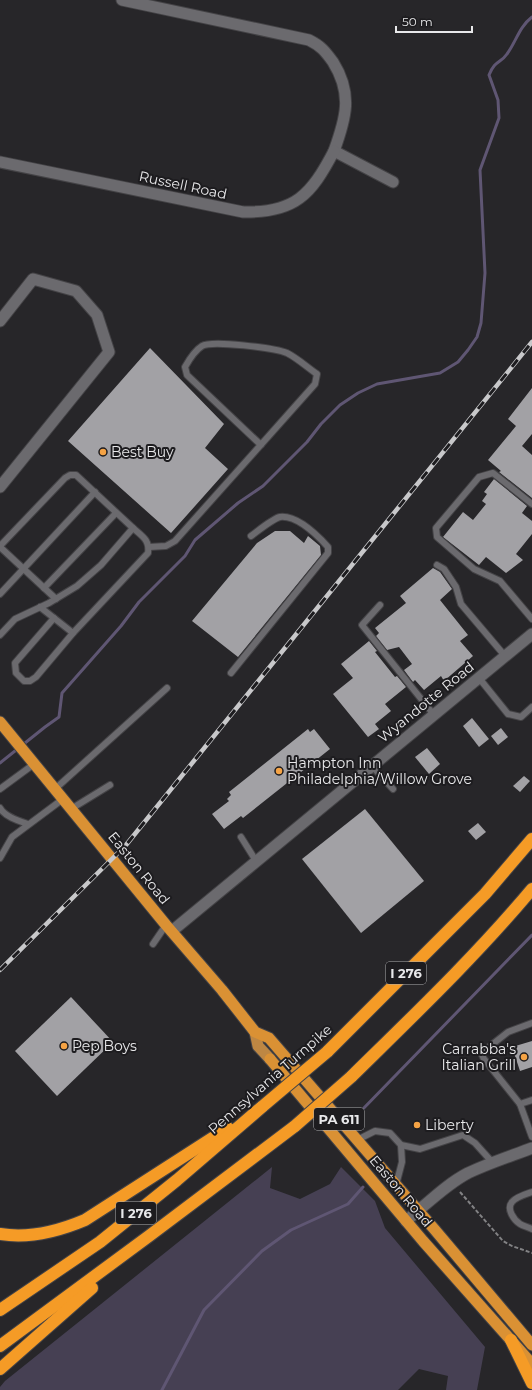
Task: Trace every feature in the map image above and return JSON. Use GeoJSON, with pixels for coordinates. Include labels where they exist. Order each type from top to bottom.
{"type":"FeatureCollection","features":[{"type":"Feature","properties":{"kind":"highway","name":"Easton Road"},"geometry":{"type":"LineString","coordinates":[[0,722],[255,1032],[269,1038],[532,1345]]}},
{"type":"Feature","properties":{"kind":"highway","name":"Pennsylvania Turnpike"},"geometry":{"type":"LineString","coordinates":[[0,1310],[100,1242],[177,1180],[327,1052],[485,894],[532,839]]}},
{"type":"Feature","properties":{"kind":"highway","name":"I 276"},"geometry":{"type":"LineString","coordinates":[[0,1346],[295,1126],[350,1077],[457,972],[505,921],[532,889]]}},
{"type":"Feature","properties":{"kind":"highway","name":"Easton Road"},"geometry":{"type":"LineString","coordinates":[[270,1059],[406,1220],[532,1364]]}},
{"type":"Feature","properties":{"kind":"highway"},"geometry":{"type":"LineString","coordinates":[[0,1234],[19,1236],[32,1235],[70,1226],[85,1220],[263,1106]]}},
{"type":"Feature","properties":{"kind":"highway"},"geometry":{"type":"LineString","coordinates":[[0,1369],[149,1236]]}},
{"type":"Feature","properties":{"kind":"highway"},"geometry":{"type":"LineString","coordinates":[[511,1340],[532,1383]]}},
{"type":"Feature","properties":{"kind":"main road","name":"Easton Road"},"geometry":{"type":"LineString","coordinates":[[255,1032],[258,1046],[270,1059]]}},
{"type":"Feature","properties":{"kind":"street","name":"Russell Road"},"geometry":{"type":"LineString","coordinates":[[0,162],[243,212],[261,213],[290,205],[313,187],[323,174],[343,128],[347,102],[345,89],[335,66],[321,46],[308,40],[122,0]]}},
{"type":"Feature","properties":{"kind":"street"},"geometry":{"type":"LineString","coordinates":[[334,151],[393,182]]}},
{"type":"Feature","properties":{"kind":"street"},"geometry":{"type":"LineString","coordinates":[[0,321],[33,279],[76,290],[97,315],[109,352],[0,487]]}},
{"type":"Feature","properties":{"kind":"street","name":"Wyandotte Road"},"geometry":{"type":"LineString","coordinates":[[169,928],[256,861],[532,634]]}},
{"type":"Feature","properties":{"kind":"street"},"geometry":{"type":"LineString","coordinates":[[406,1220],[453,1183],[468,1174],[532,1148]]}},
{"type":"Feature","properties":{"kind":"lane"},"geometry":{"type":"LineString","coordinates":[[149,547],[166,546],[174,541],[315,384],[317,374],[286,353],[247,345],[203,345],[193,354],[185,367],[187,375],[260,445]]}},
{"type":"Feature","properties":{"kind":"lane"},"geometry":{"type":"LineString","coordinates":[[532,504],[493,473],[479,476],[436,528],[437,537],[474,569],[500,580],[532,619]]}},
{"type":"Feature","properties":{"kind":"lane"},"geometry":{"type":"LineString","coordinates":[[54,618],[15,663],[16,673],[24,681],[30,681],[36,677],[73,633],[148,553],[149,547],[147,541],[76,475],[70,475],[65,478],[0,546],[56,599]]}},
{"type":"Feature","properties":{"kind":"lane"},"geometry":{"type":"LineString","coordinates":[[0,594],[94,492]]}},
{"type":"Feature","properties":{"kind":"lane"},"geometry":{"type":"LineString","coordinates":[[44,588],[116,513]]}},
{"type":"Feature","properties":{"kind":"lane"},"geometry":{"type":"LineString","coordinates":[[231,673],[328,553],[328,547],[320,538],[296,520],[280,517],[263,526],[251,536]]}},
{"type":"Feature","properties":{"kind":"lane"},"geometry":{"type":"LineString","coordinates":[[0,635],[15,619],[40,608],[77,586],[101,565],[133,528]]}},
{"type":"Feature","properties":{"kind":"lane"},"geometry":{"type":"LineString","coordinates":[[437,565],[444,569],[456,587],[461,604],[505,656]]}},
{"type":"Feature","properties":{"kind":"lane"},"geometry":{"type":"LineString","coordinates":[[380,605],[362,624],[434,715]]}},
{"type":"Feature","properties":{"kind":"lane"},"geometry":{"type":"LineString","coordinates":[[40,608],[73,633]]}},
{"type":"Feature","properties":{"kind":"lane"},"geometry":{"type":"LineString","coordinates":[[479,678],[508,714],[520,717],[532,707]]}},
{"type":"Feature","properties":{"kind":"lane"},"geometry":{"type":"LineString","coordinates":[[55,789],[167,688]]}},
{"type":"Feature","properties":{"kind":"lane"},"geometry":{"type":"LineString","coordinates":[[0,788],[15,779],[34,764]]}},
{"type":"Feature","properties":{"kind":"lane"},"geometry":{"type":"LineString","coordinates":[[372,766],[393,789]]}},
{"type":"Feature","properties":{"kind":"lane"},"geometry":{"type":"LineString","coordinates":[[71,809],[110,785]]}},
{"type":"Feature","properties":{"kind":"lane"},"geometry":{"type":"LineString","coordinates":[[0,858],[12,837],[63,798]]}},
{"type":"Feature","properties":{"kind":"lane"},"geometry":{"type":"LineString","coordinates":[[0,808],[2,812],[28,824]]}},
{"type":"Feature","properties":{"kind":"lane"},"geometry":{"type":"LineString","coordinates":[[242,837],[256,861]]}},
{"type":"Feature","properties":{"kind":"lane"},"geometry":{"type":"LineString","coordinates":[[153,944],[169,928]]}},
{"type":"Feature","properties":{"kind":"lane"},"geometry":{"type":"LineString","coordinates":[[532,1023],[508,1032],[484,1051],[482,1055],[520,1104],[532,1137]]}},
{"type":"Feature","properties":{"kind":"lane"},"geometry":{"type":"LineString","coordinates":[[520,1104],[532,1100]]}},
{"type":"Feature","properties":{"kind":"lane"},"geometry":{"type":"LineString","coordinates":[[357,1140],[375,1131],[390,1133],[401,1146],[402,1162],[396,1185]]}},
{"type":"Feature","properties":{"kind":"lane"},"geometry":{"type":"LineString","coordinates":[[401,1146],[420,1149],[463,1135],[475,1143],[493,1163]]}},
{"type":"Feature","properties":{"kind":"lane"},"geometry":{"type":"LineString","coordinates":[[532,1192],[514,1199],[510,1208],[511,1213],[520,1224],[532,1228]]}},
{"type":"Feature","properties":{"kind":"path"},"geometry":{"type":"LineString","coordinates":[[460,1192],[503,1241],[532,1253]]}},
{"type":"Feature","properties":{"kind":"shaded area"},"geometry":{"type":"Polygon","coordinates":[[[272,1167],[270,1188],[300,1199],[330,1184],[341,1167],[375,1201],[385,1228],[485,1347],[477,1390],[446,1390],[448,1376],[419,1369],[398,1390],[0,1390],[0,1387],[5,1381],[272,1167]]]}},
{"type":"Feature","properties":{"kind":"building"},"geometry":{"type":"Polygon","coordinates":[[[150,348],[224,424],[205,448],[228,469],[171,533],[68,441],[150,348]]]}},
{"type":"Feature","properties":{"kind":"building"},"geometry":{"type":"Polygon","coordinates":[[[532,388],[532,434],[522,446],[532,455],[532,498],[499,472],[501,471],[488,460],[516,426],[508,419],[532,388]]]}},
{"type":"Feature","properties":{"kind":"building"},"geometry":{"type":"Polygon","coordinates":[[[494,479],[527,506],[522,513],[532,521],[532,534],[516,554],[523,560],[506,573],[486,557],[479,565],[443,537],[463,512],[473,520],[486,504],[482,501],[487,494],[484,492],[494,479]]]}},
{"type":"Feature","properties":{"kind":"building"},"geometry":{"type":"Polygon","coordinates":[[[275,531],[290,531],[304,543],[308,536],[320,546],[321,555],[238,657],[192,621],[257,543],[275,531]]]}},
{"type":"Feature","properties":{"kind":"building"},"geometry":{"type":"Polygon","coordinates":[[[433,568],[440,572],[452,589],[440,600],[468,635],[460,641],[473,656],[444,681],[441,676],[424,690],[415,680],[413,682],[404,670],[412,664],[399,647],[387,650],[376,636],[379,633],[375,628],[406,603],[400,596],[433,568]]]}},
{"type":"Feature","properties":{"kind":"building"},"geometry":{"type":"Polygon","coordinates":[[[369,641],[377,651],[375,652],[395,677],[397,676],[406,687],[385,704],[391,711],[375,724],[379,729],[368,737],[333,694],[353,678],[341,664],[369,641]]]}},
{"type":"Feature","properties":{"kind":"building"},"geometry":{"type":"Polygon","coordinates":[[[472,718],[489,739],[479,747],[463,726],[472,718]]]}},
{"type":"Feature","properties":{"kind":"building"},"geometry":{"type":"Polygon","coordinates":[[[501,728],[508,737],[498,745],[491,736],[501,728]]]}},
{"type":"Feature","properties":{"kind":"building","name":"Hampton Inn Philadelphia/Willow Grove"},"geometry":{"type":"Polygon","coordinates":[[[308,729],[310,732],[314,729],[330,749],[243,818],[241,816],[224,829],[212,814],[229,801],[227,799],[231,795],[229,792],[308,729]]]}},
{"type":"Feature","properties":{"kind":"building"},"geometry":{"type":"Polygon","coordinates":[[[427,748],[440,764],[429,774],[415,757],[427,748]]]}},
{"type":"Feature","properties":{"kind":"building"},"geometry":{"type":"Polygon","coordinates":[[[524,776],[530,781],[520,792],[513,786],[524,776]]]}},
{"type":"Feature","properties":{"kind":"building"},"geometry":{"type":"Polygon","coordinates":[[[365,809],[424,881],[361,933],[302,859],[365,809]]]}},
{"type":"Feature","properties":{"kind":"building"},"geometry":{"type":"Polygon","coordinates":[[[478,823],[486,832],[476,840],[468,831],[478,823]]]}},
{"type":"Feature","properties":{"kind":"building","name":"Pep Boys"},"geometry":{"type":"Polygon","coordinates":[[[71,997],[113,1042],[57,1096],[15,1051],[71,997]]]}},
{"type":"Feature","properties":{"kind":"building","name":"Carrabba's Italian Grill"},"geometry":{"type":"Polygon","coordinates":[[[532,1041],[532,1067],[520,1071],[512,1047],[532,1041]]]}},
{"type":"Feature","properties":{"kind":"waterway"},"geometry":{"type":"LineString","coordinates":[[0,763],[59,717],[62,693],[121,626],[139,602],[185,556],[195,540],[238,503],[263,486],[307,442],[321,424],[340,405],[358,393],[377,384],[440,373],[458,362],[468,350],[477,337],[481,323],[485,273],[480,170],[499,118],[498,100],[489,75],[496,64],[505,57],[524,25],[532,17]]}},
{"type":"Feature","properties":{"kind":"waterway"},"geometry":{"type":"LineString","coordinates":[[360,1112],[532,935]]}},
{"type":"Feature","properties":{"kind":"waterway"},"geometry":{"type":"LineString","coordinates":[[162,1390],[204,1310],[262,1251],[291,1230],[348,1204],[363,1187]]}},
{"type":"Feature","properties":{"kind":"railway"},"geometry":{"type":"LineString","coordinates":[[0,970],[126,845],[532,342]]}},
{"type":"Feature","properties":{"kind":"place","name":"Best Buy"},"geometry":{"type":"Point","coordinates":[103,452]}},
{"type":"Feature","properties":{"kind":"place","name":"Hampton Inn Philadelphia/Willow Grove"},"geometry":{"type":"Point","coordinates":[279,771]}},
{"type":"Feature","properties":{"kind":"place","name":"Pep Boys"},"geometry":{"type":"Point","coordinates":[64,1046]}},
{"type":"Feature","properties":{"kind":"place","name":"Carrabba's Italian Grill"},"geometry":{"type":"Point","coordinates":[524,1057]}},
{"type":"Feature","properties":{"kind":"place","name":"Liberty"},"geometry":{"type":"Point","coordinates":[417,1125]}}]}
